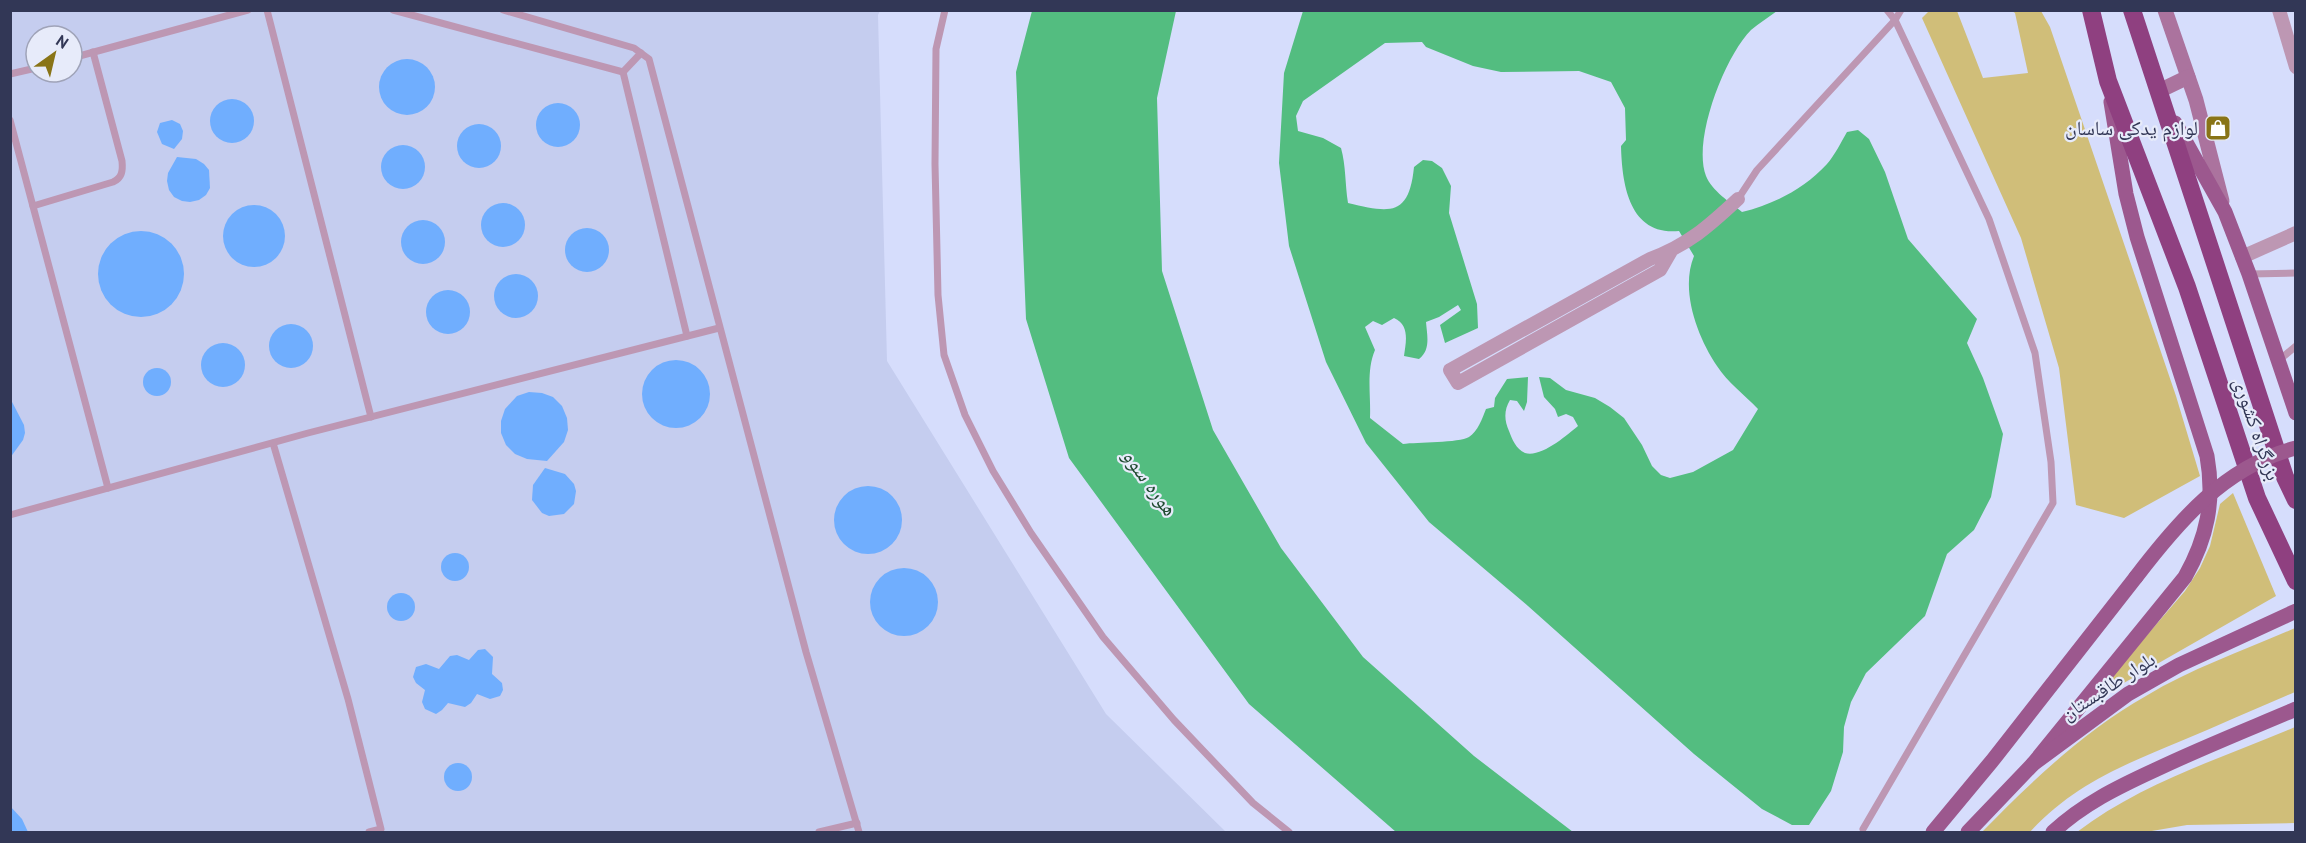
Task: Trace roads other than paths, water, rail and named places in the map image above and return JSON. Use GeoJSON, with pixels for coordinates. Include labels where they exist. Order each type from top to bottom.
{"type":"FeatureCollection","features":[{"type":"Feature","properties":{"kind":"highway","name":"بزرگراه کشوری"},"geometry":{"type":"LineString","coordinates":[[2091,10],[2108,81],[2187,287],[2257,498],[2295,581]]}},
{"type":"Feature","properties":{"kind":"highway","name":"بزرگراه کشوری"},"geometry":{"type":"LineString","coordinates":[[2132,10],[2285,477],[2295,500]]}},
{"type":"Feature","properties":{"kind":"main road"},"geometry":{"type":"LineString","coordinates":[[2165,10],[2188,77],[2225,212],[2249,273],[2295,413]]}},
{"type":"Feature","properties":{"kind":"main road"},"geometry":{"type":"LineString","coordinates":[[2188,77],[2161,97],[2225,212]]}},
{"type":"Feature","properties":{"kind":"main road"},"geometry":{"type":"LineString","coordinates":[[2033,764],[2185,577],[2202,544],[2208,516],[2210,471],[2207,456],[2137,237],[2126,194],[2108,81]]}},
{"type":"Feature","properties":{"kind":"main road"},"geometry":{"type":"LineString","coordinates":[[1933,832],[1992,761],[2167,537],[2193,509],[2224,482],[2255,462],[2295,448]]}},
{"type":"Feature","properties":{"kind":"main road","name":"بلوار طاقبستان"},"geometry":{"type":"LineString","coordinates":[[1968,832],[2033,764],[2128,694],[2179,665],[2295,611]]}},
{"type":"Feature","properties":{"kind":"main road"},"geometry":{"type":"LineString","coordinates":[[2053,832],[2097,798],[2176,760],[2295,709]]}},
{"type":"Feature","properties":{"kind":"street"},"geometry":{"type":"LineString","coordinates":[[2279,10],[2295,67]]}},
{"type":"Feature","properties":{"kind":"street"},"geometry":{"type":"LineString","coordinates":[[1671,251],[1660,270],[1458,383],[1450,370],[1650,259],[1671,251],[1706,229],[1738,199]]}},
{"type":"Feature","properties":{"kind":"street"},"geometry":{"type":"LineString","coordinates":[[2242,257],[2295,233]]}},
{"type":"Feature","properties":{"kind":"lane"},"geometry":{"type":"LineString","coordinates":[[84,55],[248,10]]}},
{"type":"Feature","properties":{"kind":"lane"},"geometry":{"type":"LineString","coordinates":[[267,10],[371,417]]}},
{"type":"Feature","properties":{"kind":"lane"},"geometry":{"type":"LineString","coordinates":[[393,10],[622,72]]}},
{"type":"Feature","properties":{"kind":"lane"},"geometry":{"type":"LineString","coordinates":[[502,10],[634,48],[649,59],[718,328],[806,652],[859,832]]}},
{"type":"Feature","properties":{"kind":"lane"},"geometry":{"type":"LineString","coordinates":[[945,10],[936,49],[934,164],[938,295],[944,355],[965,415],[993,471],[1031,533],[1103,637],[1182,728],[1254,803],[1289,832]]}},
{"type":"Feature","properties":{"kind":"lane"},"geometry":{"type":"LineString","coordinates":[[1863,829],[2053,503],[2051,462],[2036,353],[1989,219],[1895,20],[1887,10]]}},
{"type":"Feature","properties":{"kind":"lane"},"geometry":{"type":"LineString","coordinates":[[1738,199],[1757,170],[1895,20],[1901,10]]}},
{"type":"Feature","properties":{"kind":"lane"},"geometry":{"type":"LineString","coordinates":[[33,206],[113,182],[121,176],[122,161],[93,52]]}},
{"type":"Feature","properties":{"kind":"lane"},"geometry":{"type":"LineString","coordinates":[[622,72],[641,53]]}},
{"type":"Feature","properties":{"kind":"lane"},"geometry":{"type":"LineString","coordinates":[[622,72],[687,336]]}},
{"type":"Feature","properties":{"kind":"lane"},"geometry":{"type":"LineString","coordinates":[[10,120],[108,488]]}},
{"type":"Feature","properties":{"kind":"lane"},"geometry":{"type":"LineString","coordinates":[[2249,273],[2295,273]]}},
{"type":"Feature","properties":{"kind":"lane"},"geometry":{"type":"LineString","coordinates":[[10,515],[273,442],[718,328]]}},
{"type":"Feature","properties":{"kind":"lane"},"geometry":{"type":"LineString","coordinates":[[2278,361],[2295,346]]}},
{"type":"Feature","properties":{"kind":"lane"},"geometry":{"type":"LineString","coordinates":[[273,442],[348,699],[381,829],[369,832]]}},
{"type":"Feature","properties":{"kind":"lane"},"geometry":{"type":"LineString","coordinates":[[819,832],[857,823]]}},
{"type":"Feature","properties":{"kind":"water","name":"هوره سوو"},"geometry":{"type":"Polygon","coordinates":[[[1032,11],[1176,11],[1157,98],[1162,271],[1213,430],[1281,548],[1363,657],[1474,756],[1573,832],[1396,832],[1249,704],[1069,458],[1026,319],[1016,72],[1032,11]]]}},
{"type":"Feature","properties":{"kind":"water"},"geometry":{"type":"Polygon","coordinates":[[[1303,11],[1777,11],[1751,30],[1741,42],[1714,99],[1703,142],[1706,176],[1712,187],[1742,212],[1766,205],[1798,188],[1818,173],[1835,153],[1847,132],[1858,130],[1869,139],[1885,172],[1908,239],[1977,319],[1967,343],[1983,378],[2003,434],[1991,497],[1974,530],[1947,554],[1925,616],[1866,673],[1851,702],[1844,727],[1843,752],[1831,791],[1809,825],[1792,825],[1762,809],[1694,754],[1528,606],[1429,522],[1366,443],[1326,362],[1289,246],[1279,163],[1284,73],[1303,11]],[[1422,42],[1385,43],[1303,101],[1296,116],[1298,131],[1323,138],[1341,148],[1348,203],[1375,209],[1395,208],[1407,195],[1414,167],[1423,160],[1432,161],[1442,168],[1451,186],[1449,213],[1477,304],[1478,328],[1445,343],[1440,325],[1461,310],[1458,305],[1426,322],[1427,347],[1419,359],[1404,356],[1405,329],[1394,318],[1382,325],[1373,321],[1365,327],[1375,350],[1370,375],[1370,418],[1403,444],[1464,439],[1475,431],[1486,409],[1494,407],[1495,398],[1507,379],[1528,377],[1527,402],[1524,411],[1517,401],[1510,400],[1506,419],[1515,444],[1525,453],[1531,454],[1553,445],[1578,426],[1573,417],[1566,414],[1558,417],[1555,409],[1544,397],[1539,377],[1550,378],[1566,390],[1595,398],[1624,418],[1642,445],[1652,466],[1661,475],[1670,478],[1693,472],[1733,450],[1758,409],[1721,372],[1703,341],[1690,298],[1690,269],[1694,256],[1679,231],[1662,230],[1649,225],[1632,205],[1623,176],[1621,146],[1626,140],[1625,108],[1611,82],[1579,71],[1501,72],[1473,66],[1426,47],[1422,42]]]}},
{"type":"Feature","properties":{"kind":"place","name":"لوازم یدکی ساسان"},"geometry":{"type":"Point","coordinates":[2218,128]}}]}
